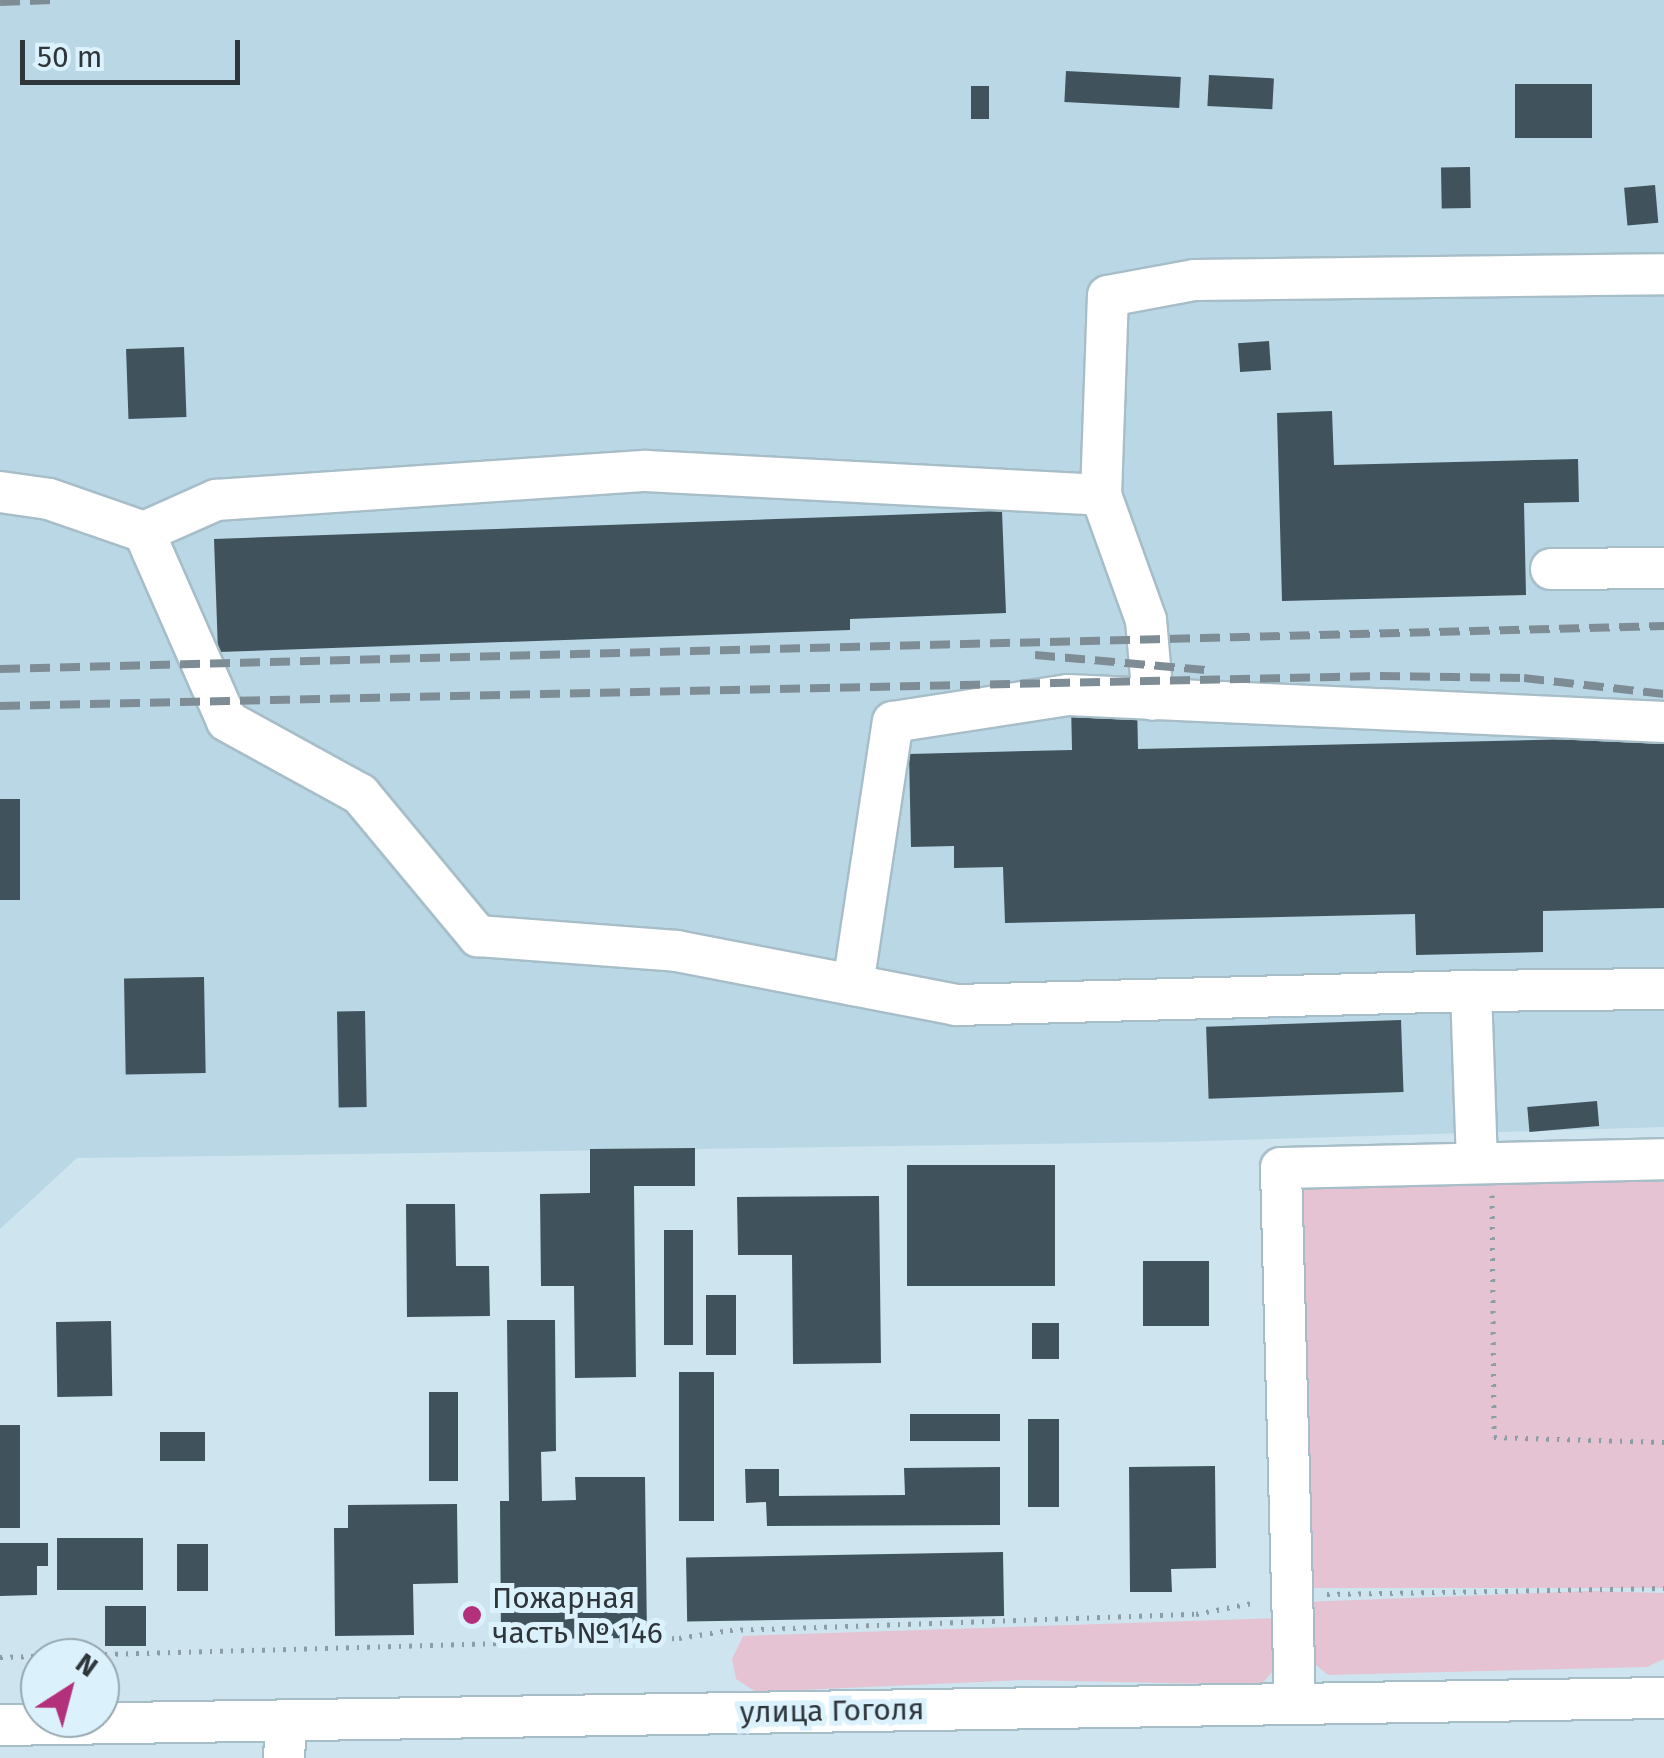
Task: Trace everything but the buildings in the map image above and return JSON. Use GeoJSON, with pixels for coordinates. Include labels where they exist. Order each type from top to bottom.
{"type":"FeatureCollection","features":[{"type":"Feature","properties":{"kind":"street"},"geometry":{"type":"LineString","coordinates":[[1153,700],[1146,620],[1101,495],[1108,296],[1194,280],[1664,274]]}},
{"type":"Feature","properties":{"kind":"street"},"geometry":{"type":"LineString","coordinates":[[0,492],[49,499],[144,532],[216,500],[646,471],[1101,495]]}},
{"type":"Feature","properties":{"kind":"street"},"geometry":{"type":"LineString","coordinates":[[144,532],[228,722],[360,794],[478,936],[676,951],[956,1005],[1664,988]]}},
{"type":"Feature","properties":{"kind":"street"},"geometry":{"type":"LineString","coordinates":[[1551,569],[1664,568]]}},
{"type":"Feature","properties":{"kind":"street"},"geometry":{"type":"LineString","coordinates":[[853,985],[892,722],[1068,695],[1664,722]]}},
{"type":"Feature","properties":{"kind":"street"},"geometry":{"type":"LineString","coordinates":[[1471,991],[1485,1163]]}},
{"type":"Feature","properties":{"kind":"street"},"geometry":{"type":"LineString","coordinates":[[1295,1704],[1281,1168],[1664,1159]]}},
{"type":"Feature","properties":{"kind":"street","name":"улица Гоголя"},"geometry":{"type":"LineString","coordinates":[[0,1725],[285,1739],[1295,1704],[1664,1698]]}},
{"type":"Feature","properties":{"kind":"path"},"geometry":{"type":"LineString","coordinates":[[1485,1163],[1494,1437],[1664,1442]]}},
{"type":"Feature","properties":{"kind":"path"},"geometry":{"type":"LineString","coordinates":[[0,1657],[659,1639],[730,1630],[1196,1614],[1292,1596],[1664,1588]]}},
{"type":"Feature","properties":{"kind":"shaded area"},"geometry":{"type":"Polygon","coordinates":[[[0,0],[1664,0],[1664,1127],[1170,1142],[77,1158],[0,1229],[0,0]]]}},
{"type":"Feature","properties":{"kind":"shaded area"},"geometry":{"type":"Polygon","coordinates":[[[1291,1182],[1664,1182],[1664,1588],[1291,1588],[1291,1182]]]}},
{"type":"Feature","properties":{"kind":"shaded area"},"geometry":{"type":"Polygon","coordinates":[[[1591,1591],[1664,1593],[1664,1659],[1647,1667],[1328,1675],[1316,1665],[1304,1602],[1591,1591]]]}},
{"type":"Feature","properties":{"kind":"shaded area"},"geometry":{"type":"Polygon","coordinates":[[[1281,1618],[1278,1665],[1261,1685],[1024,1680],[756,1692],[736,1679],[732,1659],[743,1636],[1281,1618]]]}},
{"type":"Feature","properties":{"kind":"railway"},"geometry":{"type":"LineString","coordinates":[[0,2],[53,0]]}},
{"type":"Feature","properties":{"kind":"railway"},"geometry":{"type":"LineString","coordinates":[[0,669],[1664,626]]}},
{"type":"Feature","properties":{"kind":"railway"},"geometry":{"type":"LineString","coordinates":[[1035,655],[1205,670]]}},
{"type":"Feature","properties":{"kind":"railway"},"geometry":{"type":"LineString","coordinates":[[0,706],[1380,676],[1524,678],[1664,694]]}},
{"type":"Feature","properties":{"kind":"place","name":"Пожарная часть № 146"},"geometry":{"type":"Point","coordinates":[472,1615]}}]}
